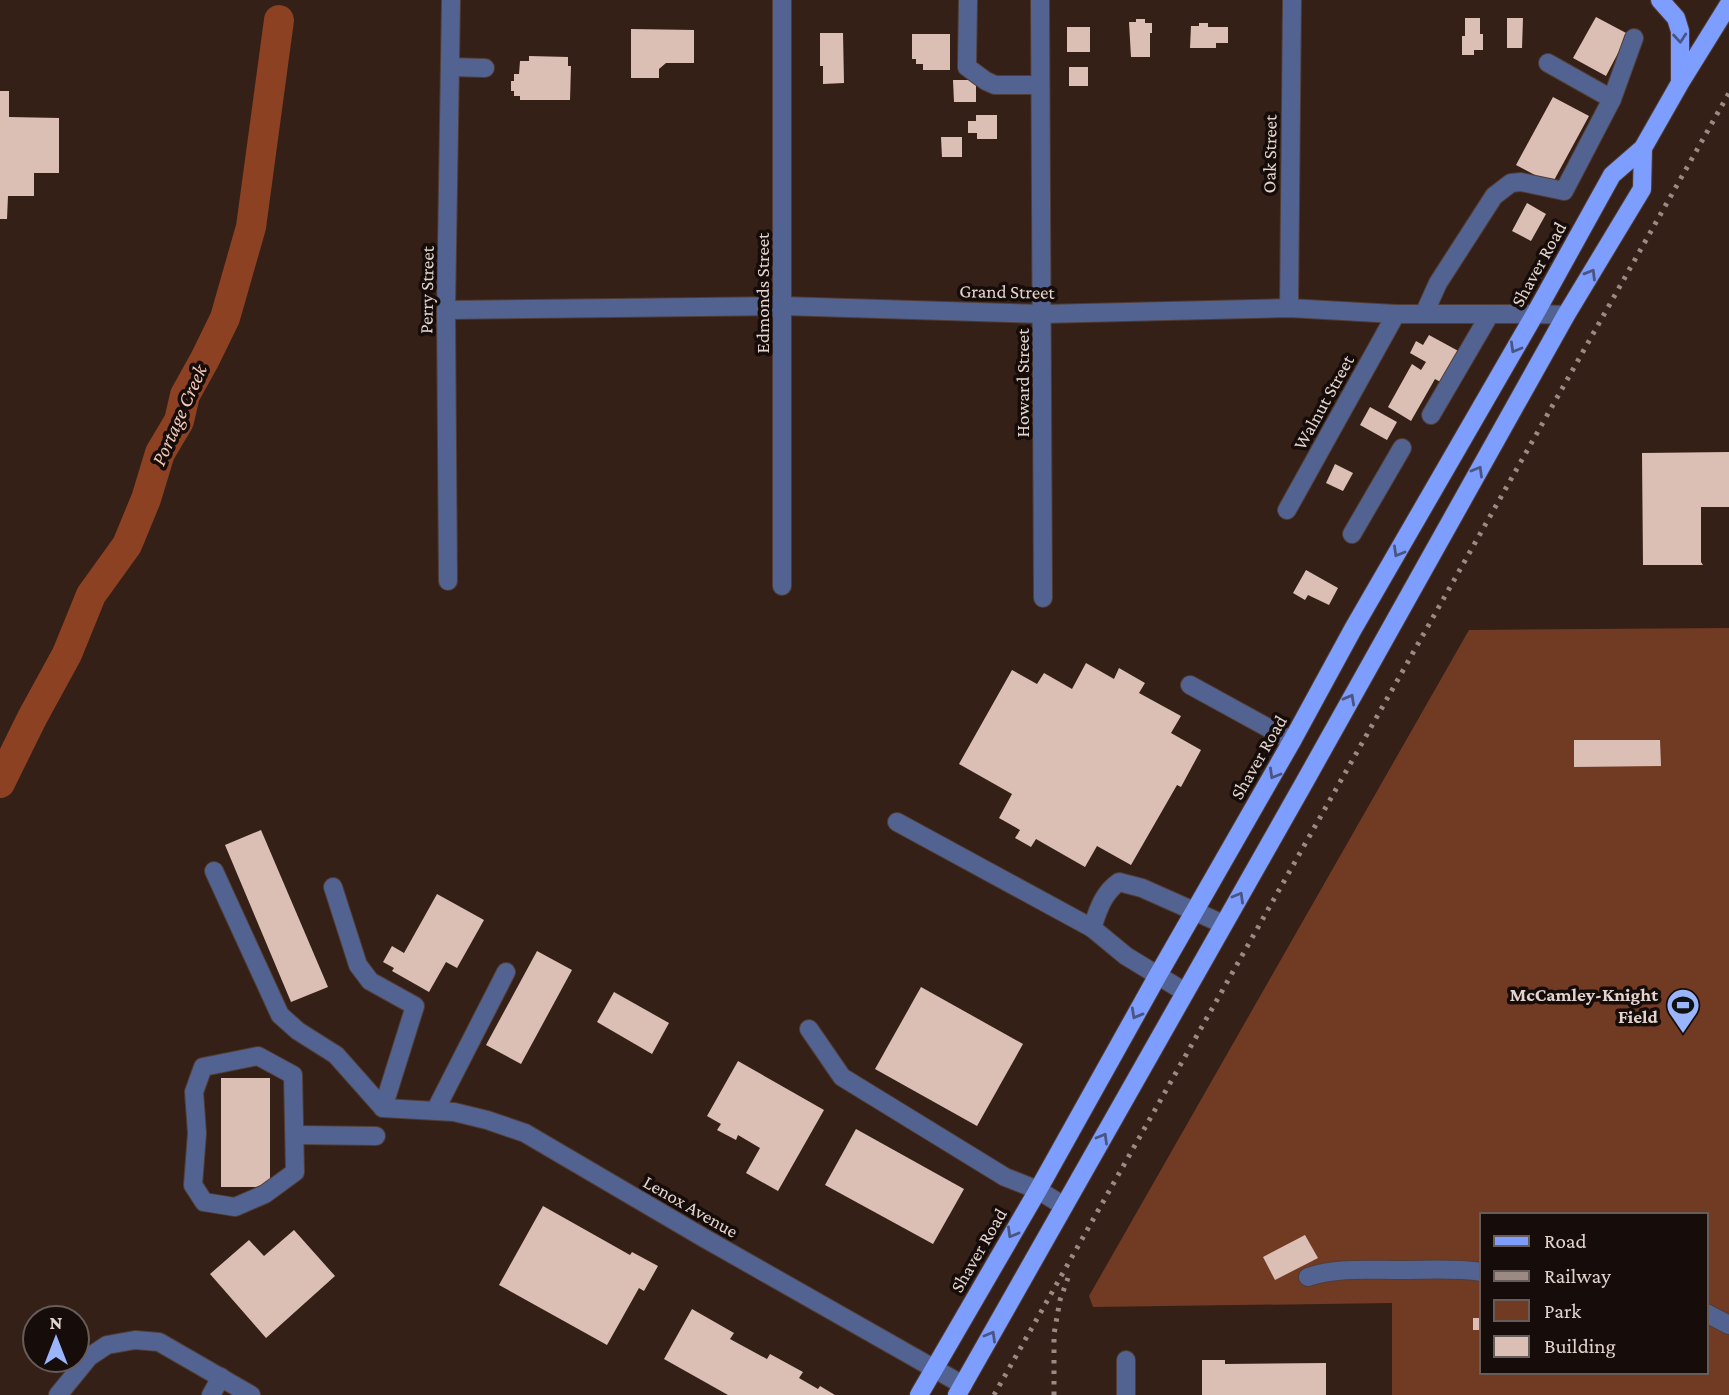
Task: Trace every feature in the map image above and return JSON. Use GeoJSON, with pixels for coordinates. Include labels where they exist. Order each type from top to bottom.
{"type":"FeatureCollection","features":[{"type":"Feature","properties":{"kind":"main road"},"geometry":{"type":"LineString","coordinates":[[1660,0],[1676,18],[1680,31],[1680,83]]}},
{"type":"Feature","properties":{"kind":"main road","name":"Shaver Road"},"geometry":{"type":"LineString","coordinates":[[919,1395],[1612,175],[1643,148],[1729,4]]}},
{"type":"Feature","properties":{"kind":"main road","name":"Shaver Road"},"geometry":{"type":"LineString","coordinates":[[960,1390],[1566,315],[1642,189],[1643,148]]}},
{"type":"Feature","properties":{"kind":"street","name":"Perry Street"},"geometry":{"type":"LineString","coordinates":[[448,581],[446,310],[451,0]]}},
{"type":"Feature","properties":{"kind":"street","name":"Edmonds Street"},"geometry":{"type":"LineString","coordinates":[[782,0],[782,586]]}},
{"type":"Feature","properties":{"kind":"street"},"geometry":{"type":"LineString","coordinates":[[968,0],[967,67],[995,85],[1040,85]]}},
{"type":"Feature","properties":{"kind":"street","name":"Howard Street"},"geometry":{"type":"LineString","coordinates":[[1040,0],[1043,598]]}},
{"type":"Feature","properties":{"kind":"street","name":"Oak Street"},"geometry":{"type":"LineString","coordinates":[[1289,308],[1292,0]]}},
{"type":"Feature","properties":{"kind":"street"},"geometry":{"type":"LineString","coordinates":[[1424,314],[1438,283],[1494,197],[1511,183],[1521,182],[1564,191],[1612,99],[1634,38]]}},
{"type":"Feature","properties":{"kind":"street"},"geometry":{"type":"LineString","coordinates":[[1548,63],[1612,99]]}},
{"type":"Feature","properties":{"kind":"street"},"geometry":{"type":"LineString","coordinates":[[450,67],[485,68]]}},
{"type":"Feature","properties":{"kind":"street","name":"Grand Street"},"geometry":{"type":"LineString","coordinates":[[446,310],[783,306],[1043,314],[1289,308],[1396,314],[1566,315]]}},
{"type":"Feature","properties":{"kind":"street","name":"Walnut Street"},"geometry":{"type":"LineString","coordinates":[[1287,510],[1396,314]]}},
{"type":"Feature","properties":{"kind":"street"},"geometry":{"type":"LineString","coordinates":[[1431,415],[1490,314]]}},
{"type":"Feature","properties":{"kind":"street"},"geometry":{"type":"LineString","coordinates":[[1352,534],[1402,448]]}},
{"type":"Feature","properties":{"kind":"street"},"geometry":{"type":"LineString","coordinates":[[1190,685],[1292,741]]}},
{"type":"Feature","properties":{"kind":"street"},"geometry":{"type":"LineString","coordinates":[[897,822],[1092,928],[1126,956],[1185,992]]}},
{"type":"Feature","properties":{"kind":"street"},"geometry":{"type":"LineString","coordinates":[[214,871],[280,1015],[298,1031],[336,1055],[383,1108]]}},
{"type":"Feature","properties":{"kind":"street"},"geometry":{"type":"LineString","coordinates":[[1092,928],[1098,909],[1110,888],[1119,882],[1142,888],[1223,925]]}},
{"type":"Feature","properties":{"kind":"street"},"geometry":{"type":"LineString","coordinates":[[333,887],[358,965],[370,981],[415,1006],[383,1108]]}},
{"type":"Feature","properties":{"kind":"street"},"geometry":{"type":"LineString","coordinates":[[436,1109],[506,972]]}},
{"type":"Feature","properties":{"kind":"street"},"geometry":{"type":"LineString","coordinates":[[809,1029],[842,1077],[1005,1177],[1038,1189],[1064,1206]]}},
{"type":"Feature","properties":{"kind":"street"},"geometry":{"type":"LineString","coordinates":[[258,1056],[293,1075],[295,1135],[295,1172],[265,1194],[235,1207],[204,1202],[193,1185],[197,1133],[194,1092],[203,1067],[258,1056]]}},
{"type":"Feature","properties":{"kind":"street","name":"Lenox Avenue"},"geometry":{"type":"LineString","coordinates":[[383,1108],[454,1112],[525,1133],[934,1369],[960,1390]]}},
{"type":"Feature","properties":{"kind":"street"},"geometry":{"type":"LineString","coordinates":[[295,1135],[376,1136]]}},
{"type":"Feature","properties":{"kind":"street"},"geometry":{"type":"LineString","coordinates":[[1308,1277],[1322,1272],[1367,1270],[1466,1269],[1480,1272]]}},
{"type":"Feature","properties":{"kind":"street"},"geometry":{"type":"LineString","coordinates":[[1708,1313],[1729,1325]]}},
{"type":"Feature","properties":{"kind":"street"},"geometry":{"type":"LineString","coordinates":[[58,1395],[89,1357],[107,1345],[135,1340],[159,1342],[251,1395]]}},
{"type":"Feature","properties":{"kind":"street"},"geometry":{"type":"LineString","coordinates":[[1126,1360],[1126,1395]]}},
{"type":"Feature","properties":{"kind":"street"},"geometry":{"type":"LineString","coordinates":[[211,1395],[221,1377]]}},
{"type":"Feature","properties":{"kind":"green space"},"geometry":{"type":"Polygon","coordinates":[[[1729,628],[1729,1395],[1392,1395],[1392,1303],[1093,1307],[1089,1296],[1469,630],[1729,628]]]}},
{"type":"Feature","properties":{"kind":"building"},"geometry":{"type":"Polygon","coordinates":[[[1596,17],[1628,34],[1606,76],[1573,58],[1596,17]]]}},
{"type":"Feature","properties":{"kind":"building"},"geometry":{"type":"Polygon","coordinates":[[[1465,18],[1480,18],[1483,50],[1474,50],[1474,55],[1462,55],[1465,18]]]}},
{"type":"Feature","properties":{"kind":"building"},"geometry":{"type":"Polygon","coordinates":[[[1507,18],[1523,18],[1522,48],[1507,48],[1507,18]]]}},
{"type":"Feature","properties":{"kind":"building"},"geometry":{"type":"Polygon","coordinates":[[[1136,19],[1145,19],[1145,23],[1152,23],[1150,57],[1131,57],[1129,22],[1136,22],[1136,19]]]}},
{"type":"Feature","properties":{"kind":"building"},"geometry":{"type":"Polygon","coordinates":[[[1199,23],[1208,23],[1208,27],[1228,27],[1228,43],[1216,43],[1216,48],[1190,48],[1191,26],[1199,26],[1199,23]]]}},
{"type":"Feature","properties":{"kind":"building"},"geometry":{"type":"Polygon","coordinates":[[[1067,27],[1090,27],[1090,52],[1067,52],[1067,27]]]}},
{"type":"Feature","properties":{"kind":"building"},"geometry":{"type":"Polygon","coordinates":[[[631,29],[694,30],[694,63],[666,63],[659,69],[659,78],[631,78],[631,29]]]}},
{"type":"Feature","properties":{"kind":"building"},"geometry":{"type":"Polygon","coordinates":[[[820,33],[843,33],[844,83],[823,84],[820,33]]]}},
{"type":"Feature","properties":{"kind":"building"},"geometry":{"type":"Polygon","coordinates":[[[912,34],[950,34],[950,70],[923,70],[923,64],[916,64],[916,59],[912,59],[912,34]]]}},
{"type":"Feature","properties":{"kind":"building"},"geometry":{"type":"Polygon","coordinates":[[[529,56],[568,57],[568,66],[571,66],[570,100],[520,100],[520,96],[514,96],[511,81],[514,81],[514,74],[519,74],[520,61],[529,61],[529,56]]]}},
{"type":"Feature","properties":{"kind":"building"},"geometry":{"type":"Polygon","coordinates":[[[1069,67],[1088,67],[1088,86],[1069,86],[1069,67]]]}},
{"type":"Feature","properties":{"kind":"building"},"geometry":{"type":"Polygon","coordinates":[[[953,80],[976,80],[976,102],[954,102],[953,80]]]}},
{"type":"Feature","properties":{"kind":"building"},"geometry":{"type":"Polygon","coordinates":[[[0,91],[9,91],[9,117],[59,118],[59,173],[34,173],[34,196],[8,196],[7,219],[0,219],[0,91]]]}},
{"type":"Feature","properties":{"kind":"building"},"geometry":{"type":"Polygon","coordinates":[[[1553,97],[1589,116],[1552,184],[1516,165],[1553,97]]]}},
{"type":"Feature","properties":{"kind":"building"},"geometry":{"type":"Polygon","coordinates":[[[976,115],[997,115],[997,139],[977,139],[977,133],[968,133],[968,121],[976,121],[976,115]]]}},
{"type":"Feature","properties":{"kind":"building"},"geometry":{"type":"Polygon","coordinates":[[[941,137],[962,137],[962,157],[942,157],[941,137]]]}},
{"type":"Feature","properties":{"kind":"building"},"geometry":{"type":"Polygon","coordinates":[[[1527,203],[1546,214],[1531,241],[1512,231],[1527,203]]]}},
{"type":"Feature","properties":{"kind":"building"},"geometry":{"type":"Polygon","coordinates":[[[1429,335],[1462,353],[1446,385],[1435,379],[1411,421],[1388,407],[1412,364],[1421,370],[1426,362],[1410,353],[1416,341],[1423,345],[1429,335]]]}},
{"type":"Feature","properties":{"kind":"building"},"geometry":{"type":"Polygon","coordinates":[[[1370,407],[1397,422],[1387,440],[1360,425],[1370,407]]]}},
{"type":"Feature","properties":{"kind":"building"},"geometry":{"type":"Polygon","coordinates":[[[1729,452],[1729,507],[1701,507],[1703,565],[1643,565],[1642,453],[1729,452]]]}},
{"type":"Feature","properties":{"kind":"building"},"geometry":{"type":"Polygon","coordinates":[[[1335,464],[1353,473],[1343,491],[1326,483],[1335,464]]]}},
{"type":"Feature","properties":{"kind":"building"},"geometry":{"type":"Polygon","coordinates":[[[1306,570],[1338,588],[1329,605],[1308,595],[1305,600],[1293,593],[1306,570]]]}},
{"type":"Feature","properties":{"kind":"building"},"geometry":{"type":"Polygon","coordinates":[[[1086,663],[1114,679],[1119,668],[1145,683],[1139,693],[1181,716],[1171,733],[1201,750],[1181,787],[1177,785],[1131,865],[1097,846],[1085,867],[1036,839],[1031,847],[1015,838],[1020,830],[999,818],[1012,794],[959,764],[1012,670],[1037,684],[1044,673],[1072,689],[1086,663]]]}},
{"type":"Feature","properties":{"kind":"building"},"geometry":{"type":"Polygon","coordinates":[[[1574,740],[1660,740],[1661,766],[1574,767],[1574,740]]]}},
{"type":"Feature","properties":{"kind":"building"},"geometry":{"type":"Polygon","coordinates":[[[261,830],[328,987],[291,1002],[225,845],[261,830]]]}},
{"type":"Feature","properties":{"kind":"building"},"geometry":{"type":"Polygon","coordinates":[[[437,894],[484,920],[457,968],[446,962],[429,992],[392,971],[394,968],[383,962],[392,946],[404,953],[437,894]]]}},
{"type":"Feature","properties":{"kind":"building"},"geometry":{"type":"Polygon","coordinates":[[[537,951],[572,970],[521,1064],[486,1045],[537,951]]]}},
{"type":"Feature","properties":{"kind":"building"},"geometry":{"type":"Polygon","coordinates":[[[921,987],[1023,1044],[977,1126],[875,1069],[921,987]]]}},
{"type":"Feature","properties":{"kind":"building"},"geometry":{"type":"Polygon","coordinates":[[[614,992],[669,1023],[652,1054],[597,1022],[614,992]]]}},
{"type":"Feature","properties":{"kind":"building"},"geometry":{"type":"Polygon","coordinates":[[[738,1061],[824,1110],[778,1191],[746,1173],[760,1148],[738,1135],[736,1140],[717,1130],[721,1124],[707,1116],[738,1061]]]}},
{"type":"Feature","properties":{"kind":"building"},"geometry":{"type":"Polygon","coordinates":[[[221,1078],[270,1078],[270,1187],[221,1187],[221,1078]]]}},
{"type":"Feature","properties":{"kind":"building"},"geometry":{"type":"Polygon","coordinates":[[[856,1129],[964,1189],[933,1244],[825,1185],[856,1129]]]}},
{"type":"Feature","properties":{"kind":"building"},"geometry":{"type":"Polygon","coordinates":[[[543,1206],[630,1255],[632,1252],[658,1266],[644,1291],[639,1288],[607,1345],[499,1285],[543,1206]]]}},
{"type":"Feature","properties":{"kind":"building"},"geometry":{"type":"Polygon","coordinates":[[[294,1230],[335,1276],[266,1338],[210,1274],[249,1240],[264,1256],[294,1230]]]}},
{"type":"Feature","properties":{"kind":"building"},"geometry":{"type":"Polygon","coordinates":[[[1305,1235],[1318,1258],[1275,1280],[1263,1257],[1305,1235]]]}},
{"type":"Feature","properties":{"kind":"building"},"geometry":{"type":"Polygon","coordinates":[[[692,1309],[734,1333],[730,1339],[767,1359],[770,1354],[803,1372],[799,1378],[835,1395],[728,1395],[664,1359],[692,1309]]]}},
{"type":"Feature","properties":{"kind":"building"},"geometry":{"type":"Polygon","coordinates":[[[1473,1318],[1480,1318],[1480,1330],[1473,1330],[1473,1318]]]}},
{"type":"Feature","properties":{"kind":"building"},"geometry":{"type":"Polygon","coordinates":[[[1202,1360],[1225,1360],[1225,1364],[1326,1363],[1326,1395],[1202,1395],[1202,1360]]]}},
{"type":"Feature","properties":{"kind":"waterway","name":"Portage Creek"},"geometry":{"type":"LineString","coordinates":[[0,783],[67,654],[91,595],[127,545],[146,499],[160,453],[179,421],[185,395],[225,318],[251,227],[279,20]]}},
{"type":"Feature","properties":{"kind":"railway"},"geometry":{"type":"LineString","coordinates":[[994,1395],[1729,93]]}},
{"type":"Feature","properties":{"kind":"railway"},"geometry":{"type":"LineString","coordinates":[[1054,1395],[1054,1334],[1060,1300],[1068,1278]]}},
{"type":"Feature","properties":{"kind":"place","name":"McCamley-Knight Field"},"geometry":{"type":"Point","coordinates":[1683,1035]}}]}
